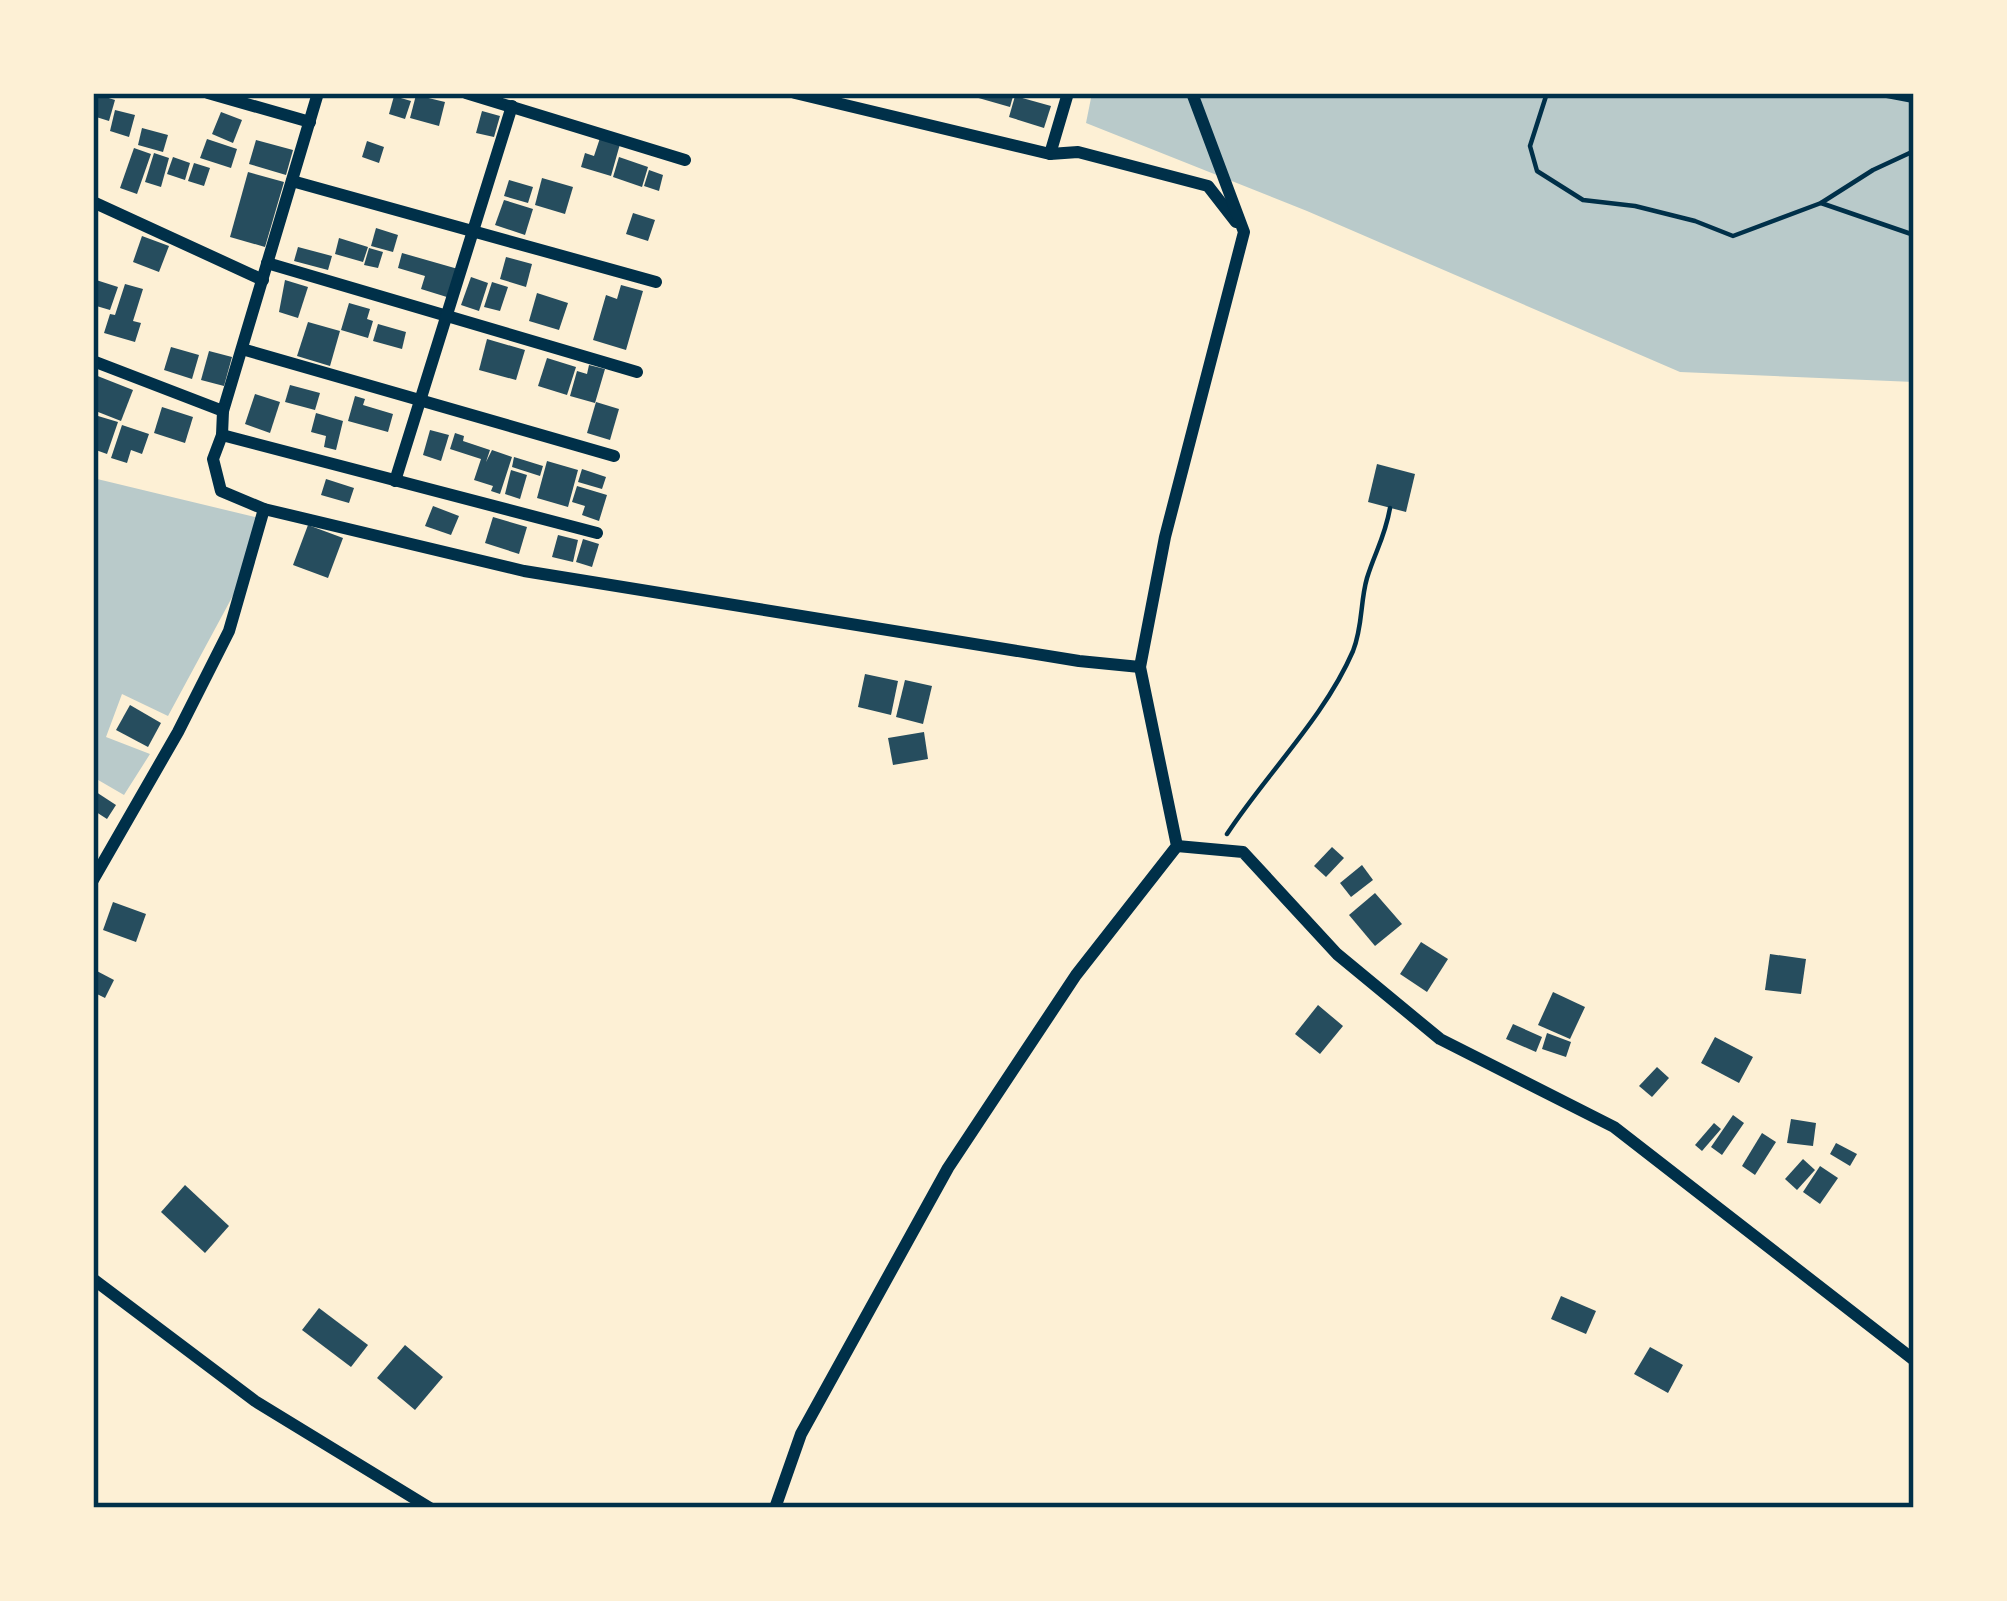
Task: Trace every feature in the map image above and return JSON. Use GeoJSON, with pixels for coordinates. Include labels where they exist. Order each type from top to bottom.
{"type":"FeatureCollection","features":[{"type":"Feature","properties":{"kind":"street"},"geometry":{"type":"LineString","coordinates":[[208,93],[310,122]]}},
{"type":"Feature","properties":{"kind":"street"},"geometry":{"type":"LineString","coordinates":[[319,93],[223,411],[222,435],[213,459],[220,491],[264,509],[544,574],[1079,661],[1141,667]]}},
{"type":"Feature","properties":{"kind":"street"},"geometry":{"type":"LineString","coordinates":[[466,93],[685,160]]}},
{"type":"Feature","properties":{"kind":"street"},"geometry":{"type":"LineString","coordinates":[[795,93],[1050,154],[1078,152],[1208,186],[1244,232]]}},
{"type":"Feature","properties":{"kind":"street"},"geometry":{"type":"LineString","coordinates":[[1050,154],[1068,93]]}},
{"type":"Feature","properties":{"kind":"street"},"geometry":{"type":"LineString","coordinates":[[775,1508],[802,1434],[948,1168],[1076,975],[1177,846],[1141,667],[1166,537],[1244,232],[1192,93]]}},
{"type":"Feature","properties":{"kind":"street"},"geometry":{"type":"LineString","coordinates":[[395,481],[512,106]]}},
{"type":"Feature","properties":{"kind":"street"},"geometry":{"type":"LineString","coordinates":[[292,181],[656,281]]}},
{"type":"Feature","properties":{"kind":"street"},"geometry":{"type":"LineString","coordinates":[[93,202],[262,280]]}},
{"type":"Feature","properties":{"kind":"street"},"geometry":{"type":"LineString","coordinates":[[267,263],[637,372]]}},
{"type":"Feature","properties":{"kind":"street"},"geometry":{"type":"LineString","coordinates":[[242,349],[614,456]]}},
{"type":"Feature","properties":{"kind":"street"},"geometry":{"type":"LineString","coordinates":[[93,362],[223,411]]}},
{"type":"Feature","properties":{"kind":"street"},"geometry":{"type":"LineString","coordinates":[[222,435],[597,533]]}},
{"type":"Feature","properties":{"kind":"street"},"geometry":{"type":"LineString","coordinates":[[93,880],[178,732],[229,631],[264,509]]}},
{"type":"Feature","properties":{"kind":"street"},"geometry":{"type":"LineString","coordinates":[[1177,846],[1244,852],[1337,955],[1440,1040],[1614,1127],[1914,1360]]}},
{"type":"Feature","properties":{"kind":"street"},"geometry":{"type":"LineString","coordinates":[[93,1279],[255,1401],[430,1508]]}},
{"type":"Feature","properties":{"kind":"path"},"geometry":{"type":"LineString","coordinates":[[1547,93],[1530,146],[1538,171],[1583,200],[1675,216],[1733,236],[1821,203],[1914,151]]}},
{"type":"Feature","properties":{"kind":"path"},"geometry":{"type":"LineString","coordinates":[[1872,93],[1914,101]]}},
{"type":"Feature","properties":{"kind":"path"},"geometry":{"type":"LineString","coordinates":[[1821,203],[1914,235]]}},
{"type":"Feature","properties":{"kind":"path"},"geometry":{"type":"LineString","coordinates":[[1218,849],[1352,654],[1362,625],[1367,578],[1384,541],[1390,508]]}},
{"type":"Feature","properties":{"kind":"shaded area"},"geometry":{"type":"Polygon","coordinates":[[[1092,93],[1914,93],[1914,382],[1680,372],[1307,211],[1086,123],[1092,93]]]}},
{"type":"Feature","properties":{"kind":"shaded area"},"geometry":{"type":"Polygon","coordinates":[[[93,478],[259,518],[236,590],[168,716],[122,694],[106,737],[150,754],[124,795],[93,777],[93,478]]]}},
{"type":"Feature","properties":{"kind":"building"},"geometry":{"type":"Polygon","coordinates":[[[93,93],[115,100],[109,121],[93,116],[93,93]]]}},
{"type":"Feature","properties":{"kind":"building"},"geometry":{"type":"Polygon","coordinates":[[[961,93],[1014,93],[1010,107],[961,93]]]}},
{"type":"Feature","properties":{"kind":"building"},"geometry":{"type":"Polygon","coordinates":[[[416,95],[445,102],[439,126],[410,118],[416,95]]]}},
{"type":"Feature","properties":{"kind":"building"},"geometry":{"type":"Polygon","coordinates":[[[394,96],[411,101],[405,119],[389,114],[394,96]]]}},
{"type":"Feature","properties":{"kind":"building"},"geometry":{"type":"Polygon","coordinates":[[[1015,96],[1051,106],[1044,128],[1009,117],[1015,96]]]}},
{"type":"Feature","properties":{"kind":"building"},"geometry":{"type":"Polygon","coordinates":[[[115,110],[135,115],[129,137],[110,131],[115,110]]]}},
{"type":"Feature","properties":{"kind":"building"},"geometry":{"type":"Polygon","coordinates":[[[482,111],[500,116],[494,137],[476,133],[482,111]]]}},
{"type":"Feature","properties":{"kind":"building"},"geometry":{"type":"Polygon","coordinates":[[[221,112],[242,120],[233,143],[212,134],[221,112]]]}},
{"type":"Feature","properties":{"kind":"building"},"geometry":{"type":"Polygon","coordinates":[[[142,128],[168,135],[163,152],[138,145],[142,128]]]}},
{"type":"Feature","properties":{"kind":"building"},"geometry":{"type":"Polygon","coordinates":[[[600,138],[620,144],[611,176],[581,167],[585,153],[594,156],[600,138]]]}},
{"type":"Feature","properties":{"kind":"building"},"geometry":{"type":"Polygon","coordinates":[[[207,139],[237,149],[231,168],[200,158],[207,139]]]}},
{"type":"Feature","properties":{"kind":"building"},"geometry":{"type":"Polygon","coordinates":[[[256,140],[293,150],[286,175],[249,164],[256,140]]]}},
{"type":"Feature","properties":{"kind":"building"},"geometry":{"type":"Polygon","coordinates":[[[367,141],[384,147],[379,163],[362,157],[367,141]]]}},
{"type":"Feature","properties":{"kind":"building"},"geometry":{"type":"Polygon","coordinates":[[[134,148],[151,154],[137,194],[120,188],[134,148]]]}},
{"type":"Feature","properties":{"kind":"building"},"geometry":{"type":"Polygon","coordinates":[[[154,153],[169,158],[161,187],[145,182],[154,153]]]}},
{"type":"Feature","properties":{"kind":"building"},"geometry":{"type":"Polygon","coordinates":[[[173,157],[190,163],[185,180],[167,174],[173,157]]]}},
{"type":"Feature","properties":{"kind":"building"},"geometry":{"type":"Polygon","coordinates":[[[619,157],[648,167],[642,187],[613,177],[619,157]]]}},
{"type":"Feature","properties":{"kind":"building"},"geometry":{"type":"Polygon","coordinates":[[[194,163],[210,168],[204,186],[188,181],[194,163]]]}},
{"type":"Feature","properties":{"kind":"building"},"geometry":{"type":"Polygon","coordinates":[[[649,170],[663,175],[659,191],[644,186],[649,170]]]}},
{"type":"Feature","properties":{"kind":"building"},"geometry":{"type":"Polygon","coordinates":[[[248,172],[284,182],[265,247],[230,237],[248,172]]]}},
{"type":"Feature","properties":{"kind":"building"},"geometry":{"type":"Polygon","coordinates":[[[542,178],[573,187],[565,214],[535,205],[542,178]]]}},
{"type":"Feature","properties":{"kind":"building"},"geometry":{"type":"Polygon","coordinates":[[[509,180],[533,187],[528,203],[504,196],[509,180]]]}},
{"type":"Feature","properties":{"kind":"building"},"geometry":{"type":"Polygon","coordinates":[[[504,200],[533,209],[525,235],[495,225],[504,200]]]}},
{"type":"Feature","properties":{"kind":"building"},"geometry":{"type":"Polygon","coordinates":[[[633,213],[655,220],[648,241],[626,234],[633,213]]]}},
{"type":"Feature","properties":{"kind":"building"},"geometry":{"type":"Polygon","coordinates":[[[376,228],[398,235],[393,252],[371,246],[376,228]]]}},
{"type":"Feature","properties":{"kind":"building"},"geometry":{"type":"Polygon","coordinates":[[[142,236],[169,246],[159,272],[133,262],[142,236]]]}},
{"type":"Feature","properties":{"kind":"building"},"geometry":{"type":"Polygon","coordinates":[[[339,238],[368,247],[363,262],[335,254],[339,238]]]}},
{"type":"Feature","properties":{"kind":"building"},"geometry":{"type":"Polygon","coordinates":[[[298,247],[332,256],[328,270],[294,261],[298,247]]]}},
{"type":"Feature","properties":{"kind":"building"},"geometry":{"type":"Polygon","coordinates":[[[369,248],[383,252],[378,268],[364,265],[369,248]]]}},
{"type":"Feature","properties":{"kind":"building"},"geometry":{"type":"Polygon","coordinates":[[[402,253],[458,269],[450,298],[421,289],[425,276],[398,268],[402,253]]]}},
{"type":"Feature","properties":{"kind":"building"},"geometry":{"type":"Polygon","coordinates":[[[506,257],[532,264],[526,287],[500,279],[506,257]]]}},
{"type":"Feature","properties":{"kind":"building"},"geometry":{"type":"Polygon","coordinates":[[[471,277],[488,283],[479,311],[461,305],[471,277]]]}},
{"type":"Feature","properties":{"kind":"building"},"geometry":{"type":"Polygon","coordinates":[[[93,279],[118,287],[110,310],[93,305],[93,279]]]}},
{"type":"Feature","properties":{"kind":"building"},"geometry":{"type":"Polygon","coordinates":[[[285,280],[308,287],[298,318],[279,312],[285,280]]]}},
{"type":"Feature","properties":{"kind":"building"},"geometry":{"type":"Polygon","coordinates":[[[492,282],[508,287],[500,311],[484,307],[492,282]]]}},
{"type":"Feature","properties":{"kind":"building"},"geometry":{"type":"Polygon","coordinates":[[[125,284],[143,289],[133,321],[141,323],[135,342],[104,333],[125,284]]]}},
{"type":"Feature","properties":{"kind":"building"},"geometry":{"type":"Polygon","coordinates":[[[621,285],[643,291],[626,350],[593,340],[606,295],[617,299],[621,285]]]}},
{"type":"Feature","properties":{"kind":"building"},"geometry":{"type":"Polygon","coordinates":[[[537,293],[568,303],[559,330],[529,321],[537,293]]]}},
{"type":"Feature","properties":{"kind":"building"},"geometry":{"type":"Polygon","coordinates":[[[349,303],[370,309],[367,319],[373,321],[368,338],[341,330],[349,303]]]}},
{"type":"Feature","properties":{"kind":"building"},"geometry":{"type":"Polygon","coordinates":[[[308,322],[340,331],[330,366],[297,356],[308,322]]]}},
{"type":"Feature","properties":{"kind":"building"},"geometry":{"type":"Polygon","coordinates":[[[378,324],[406,332],[402,349],[373,341],[378,324]]]}},
{"type":"Feature","properties":{"kind":"building"},"geometry":{"type":"Polygon","coordinates":[[[487,339],[525,350],[516,380],[479,370],[487,339]]]}},
{"type":"Feature","properties":{"kind":"building"},"geometry":{"type":"Polygon","coordinates":[[[171,347],[199,355],[192,379],[164,370],[171,347]]]}},
{"type":"Feature","properties":{"kind":"building"},"geometry":{"type":"Polygon","coordinates":[[[209,351],[232,357],[224,386],[201,380],[209,351]]]}},
{"type":"Feature","properties":{"kind":"building"},"geometry":{"type":"Polygon","coordinates":[[[547,358],[576,367],[567,395],[538,386],[547,358]]]}},
{"type":"Feature","properties":{"kind":"building"},"geometry":{"type":"Polygon","coordinates":[[[589,365],[605,369],[595,403],[570,396],[577,371],[587,374],[589,365]]]}},
{"type":"Feature","properties":{"kind":"building"},"geometry":{"type":"Polygon","coordinates":[[[95,375],[133,390],[121,421],[93,410],[95,375]]]}},
{"type":"Feature","properties":{"kind":"building"},"geometry":{"type":"Polygon","coordinates":[[[290,385],[320,393],[315,410],[285,402],[290,385]]]}},
{"type":"Feature","properties":{"kind":"building"},"geometry":{"type":"Polygon","coordinates":[[[255,394],[280,402],[270,433],[245,424],[255,394]]]}},
{"type":"Feature","properties":{"kind":"building"},"geometry":{"type":"Polygon","coordinates":[[[355,396],[365,399],[363,405],[393,414],[388,432],[348,421],[355,396]]]}},
{"type":"Feature","properties":{"kind":"building"},"geometry":{"type":"Polygon","coordinates":[[[596,402],[619,409],[610,440],[587,433],[596,402]]]}},
{"type":"Feature","properties":{"kind":"building"},"geometry":{"type":"Polygon","coordinates":[[[162,407],[193,417],[185,443],[154,433],[162,407]]]}},
{"type":"Feature","properties":{"kind":"building"},"geometry":{"type":"Polygon","coordinates":[[[316,413],[343,421],[336,450],[324,447],[326,436],[311,432],[316,413]]]}},
{"type":"Feature","properties":{"kind":"building"},"geometry":{"type":"Polygon","coordinates":[[[98,416],[118,422],[107,454],[93,449],[98,416]]]}},
{"type":"Feature","properties":{"kind":"building"},"geometry":{"type":"Polygon","coordinates":[[[122,425],[149,434],[142,454],[131,450],[127,463],[111,458],[122,425]]]}},
{"type":"Feature","properties":{"kind":"building"},"geometry":{"type":"Polygon","coordinates":[[[430,430],[449,435],[441,461],[423,455],[430,430]]]}},
{"type":"Feature","properties":{"kind":"building"},"geometry":{"type":"Polygon","coordinates":[[[455,433],[464,436],[463,441],[490,450],[486,462],[492,450],[512,457],[500,494],[491,491],[493,486],[474,480],[481,459],[450,449],[455,433]]]}},
{"type":"Feature","properties":{"kind":"building"},"geometry":{"type":"Polygon","coordinates":[[[514,457],[543,466],[540,476],[512,467],[514,457]]]}},
{"type":"Feature","properties":{"kind":"building"},"geometry":{"type":"Polygon","coordinates":[[[547,461],[578,470],[568,507],[537,498],[547,461]]]}},
{"type":"Feature","properties":{"kind":"building"},"geometry":{"type":"Polygon","coordinates":[[[1377,464],[1415,474],[1406,512],[1368,502],[1377,464]]]}},
{"type":"Feature","properties":{"kind":"building"},"geometry":{"type":"Polygon","coordinates":[[[582,469],[606,477],[602,489],[578,482],[582,469]]]}},
{"type":"Feature","properties":{"kind":"building"},"geometry":{"type":"Polygon","coordinates":[[[511,470],[527,475],[520,499],[505,494],[511,470]]]}},
{"type":"Feature","properties":{"kind":"building"},"geometry":{"type":"Polygon","coordinates":[[[326,479],[354,488],[349,503],[321,495],[326,479]]]}},
{"type":"Feature","properties":{"kind":"building"},"geometry":{"type":"Polygon","coordinates":[[[577,486],[607,495],[599,521],[582,515],[585,506],[572,502],[577,486]]]}},
{"type":"Feature","properties":{"kind":"building"},"geometry":{"type":"Polygon","coordinates":[[[433,506],[459,516],[451,535],[425,526],[433,506]]]}},
{"type":"Feature","properties":{"kind":"building"},"geometry":{"type":"Polygon","coordinates":[[[493,517],[527,527],[519,554],[485,543],[493,517]]]}},
{"type":"Feature","properties":{"kind":"building"},"geometry":{"type":"Polygon","coordinates":[[[308,525],[343,538],[328,578],[293,565],[308,525]]]}},
{"type":"Feature","properties":{"kind":"building"},"geometry":{"type":"Polygon","coordinates":[[[558,535],[578,540],[573,562],[552,557],[558,535]]]}},
{"type":"Feature","properties":{"kind":"building"},"geometry":{"type":"Polygon","coordinates":[[[583,539],[599,544],[592,567],[576,562],[583,539]]]}},
{"type":"Feature","properties":{"kind":"building"},"geometry":{"type":"Polygon","coordinates":[[[865,674],[898,681],[891,715],[858,707],[865,674]]]}},
{"type":"Feature","properties":{"kind":"building"},"geometry":{"type":"Polygon","coordinates":[[[905,680],[932,686],[923,724],[896,717],[905,680]]]}},
{"type":"Feature","properties":{"kind":"building"},"geometry":{"type":"Polygon","coordinates":[[[130,705],[161,723],[148,747],[116,730],[130,705]]]}},
{"type":"Feature","properties":{"kind":"building"},"geometry":{"type":"Polygon","coordinates":[[[924,732],[928,759],[893,765],[888,738],[924,732]]]}},
{"type":"Feature","properties":{"kind":"building"},"geometry":{"type":"Polygon","coordinates":[[[93,790],[116,805],[107,819],[93,810],[93,790]]]}},
{"type":"Feature","properties":{"kind":"building"},"geometry":{"type":"Polygon","coordinates":[[[1332,847],[1344,858],[1326,877],[1314,866],[1332,847]]]}},
{"type":"Feature","properties":{"kind":"building"},"geometry":{"type":"Polygon","coordinates":[[[1362,865],[1373,880],[1351,897],[1340,883],[1362,865]]]}},
{"type":"Feature","properties":{"kind":"building"},"geometry":{"type":"Polygon","coordinates":[[[1375,893],[1402,924],[1375,946],[1349,915],[1375,893]]]}},
{"type":"Feature","properties":{"kind":"building"},"geometry":{"type":"Polygon","coordinates":[[[113,902],[146,914],[136,942],[103,930],[113,902]]]}},
{"type":"Feature","properties":{"kind":"building"},"geometry":{"type":"Polygon","coordinates":[[[1421,942],[1448,959],[1427,992],[1400,974],[1421,942]]]}},
{"type":"Feature","properties":{"kind":"building"},"geometry":{"type":"Polygon","coordinates":[[[1770,954],[1806,959],[1801,994],[1765,990],[1770,954]]]}},
{"type":"Feature","properties":{"kind":"building"},"geometry":{"type":"Polygon","coordinates":[[[93,969],[114,980],[105,998],[93,992],[93,969]]]}},
{"type":"Feature","properties":{"kind":"building"},"geometry":{"type":"Polygon","coordinates":[[[1553,992],[1585,1007],[1570,1039],[1538,1025],[1553,992]]]}},
{"type":"Feature","properties":{"kind":"building"},"geometry":{"type":"Polygon","coordinates":[[[1318,1005],[1343,1026],[1320,1054],[1295,1034],[1318,1005]]]}},
{"type":"Feature","properties":{"kind":"building"},"geometry":{"type":"Polygon","coordinates":[[[1513,1024],[1542,1037],[1536,1052],[1506,1039],[1513,1024]]]}},
{"type":"Feature","properties":{"kind":"building"},"geometry":{"type":"Polygon","coordinates":[[[1547,1033],[1571,1042],[1566,1057],[1542,1049],[1547,1033]]]}},
{"type":"Feature","properties":{"kind":"building"},"geometry":{"type":"Polygon","coordinates":[[[1715,1037],[1753,1057],[1739,1083],[1701,1063],[1715,1037]]]}},
{"type":"Feature","properties":{"kind":"building"},"geometry":{"type":"Polygon","coordinates":[[[1657,1067],[1669,1078],[1652,1097],[1639,1086],[1657,1067]]]}},
{"type":"Feature","properties":{"kind":"building"},"geometry":{"type":"Polygon","coordinates":[[[1733,1115],[1744,1123],[1722,1155],[1711,1147],[1733,1115]]]}},
{"type":"Feature","properties":{"kind":"building"},"geometry":{"type":"Polygon","coordinates":[[[1791,1119],[1816,1123],[1813,1146],[1787,1143],[1791,1119]]]}},
{"type":"Feature","properties":{"kind":"building"},"geometry":{"type":"Polygon","coordinates":[[[1714,1123],[1721,1129],[1702,1151],[1695,1145],[1714,1123]]]}},
{"type":"Feature","properties":{"kind":"building"},"geometry":{"type":"Polygon","coordinates":[[[1762,1133],[1776,1142],[1755,1175],[1742,1166],[1762,1133]]]}},
{"type":"Feature","properties":{"kind":"building"},"geometry":{"type":"Polygon","coordinates":[[[1836,1143],[1857,1154],[1850,1166],[1830,1154],[1836,1143]]]}},
{"type":"Feature","properties":{"kind":"building"},"geometry":{"type":"Polygon","coordinates":[[[1803,1159],[1815,1170],[1797,1190],[1785,1179],[1803,1159]]]}},
{"type":"Feature","properties":{"kind":"building"},"geometry":{"type":"Polygon","coordinates":[[[1820,1166],[1838,1178],[1820,1204],[1803,1192],[1820,1166]]]}},
{"type":"Feature","properties":{"kind":"building"},"geometry":{"type":"Polygon","coordinates":[[[185,1185],[229,1226],[205,1253],[161,1212],[185,1185]]]}},
{"type":"Feature","properties":{"kind":"building"},"geometry":{"type":"Polygon","coordinates":[[[1561,1296],[1596,1311],[1586,1334],[1551,1319],[1561,1296]]]}},
{"type":"Feature","properties":{"kind":"building"},"geometry":{"type":"Polygon","coordinates":[[[319,1308],[368,1345],[351,1367],[302,1330],[319,1308]]]}},
{"type":"Feature","properties":{"kind":"building"},"geometry":{"type":"Polygon","coordinates":[[[405,1345],[443,1377],[415,1410],[377,1378],[405,1345]]]}},
{"type":"Feature","properties":{"kind":"building"},"geometry":{"type":"Polygon","coordinates":[[[1650,1347],[1683,1365],[1668,1393],[1634,1374],[1650,1347]]]}}]}
